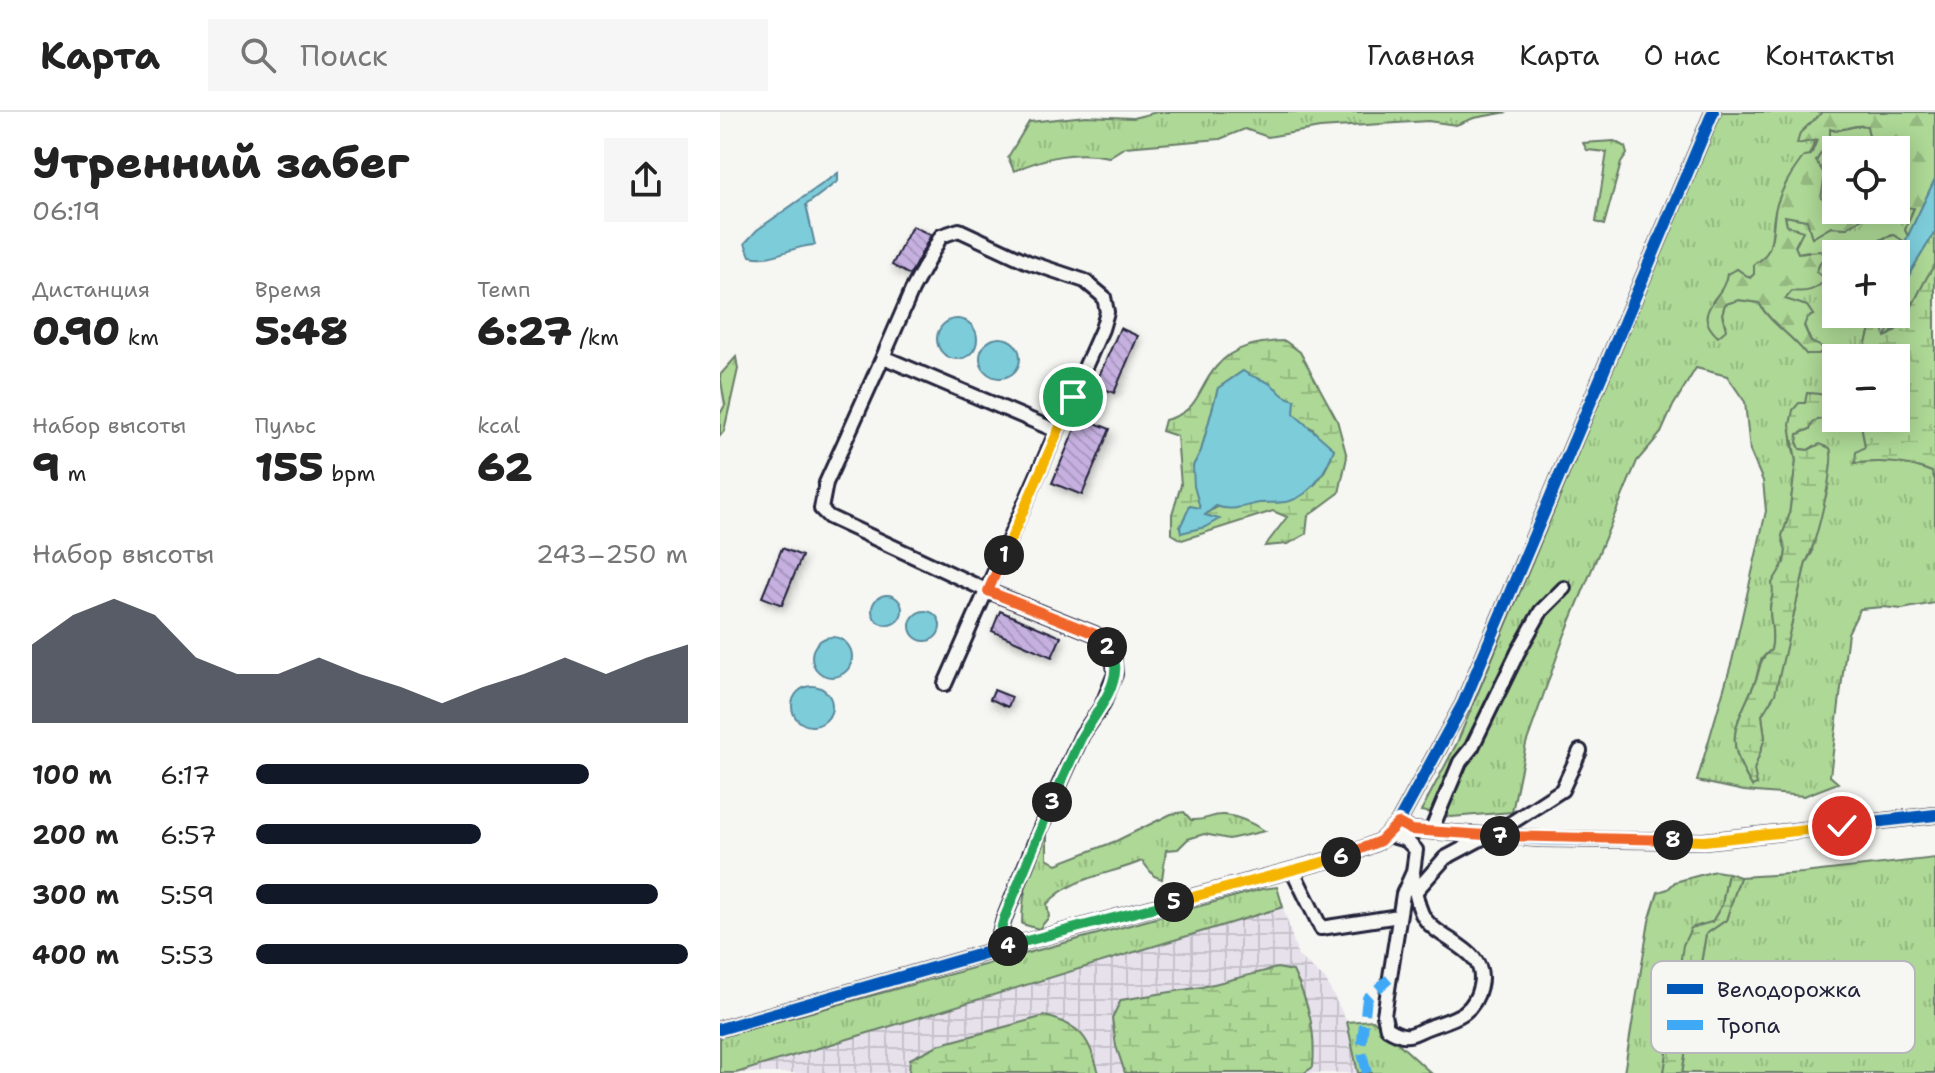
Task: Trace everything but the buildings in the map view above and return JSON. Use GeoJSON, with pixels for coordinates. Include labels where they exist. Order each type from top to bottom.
{"type":"FeatureCollection","features":[{"type":"Feature","properties":{"kind":"street"},"geometry":{"type":"LineString","coordinates":[[720,1029],[995,950],[1293,871],[1351,854],[1388,835],[1398,823],[1463,704],[1713,112]]}},
{"type":"Feature","properties":{"kind":"street"},"geometry":{"type":"LineString","coordinates":[[945,684],[988,591],[1107,312],[1104,297],[1085,281],[1028,262],[959,230],[941,236],[912,290],[826,483],[821,509],[829,517],[988,591],[1095,634],[1113,653],[1115,674],[1102,706],[1082,735],[1048,810],[1004,919],[995,950]]}},
{"type":"Feature","properties":{"kind":"street"},"geometry":{"type":"LineString","coordinates":[[883,357],[1057,431]]}},
{"type":"Feature","properties":{"kind":"street"},"geometry":{"type":"LineString","coordinates":[[1431,831],[1460,762],[1472,747],[1518,652],[1541,611],[1564,588]]}},
{"type":"Feature","properties":{"kind":"street"},"geometry":{"type":"LineString","coordinates":[[1415,892],[1445,858],[1511,823],[1562,790],[1580,751]]}},
{"type":"Feature","properties":{"kind":"street"},"geometry":{"type":"LineString","coordinates":[[1398,823],[1411,830],[1542,839],[1704,841],[1935,815]]}},
{"type":"Feature","properties":{"kind":"street"},"geometry":{"type":"LineString","coordinates":[[1388,835],[1406,840],[1416,850],[1413,872],[1415,892],[1423,916],[1442,936],[1466,950],[1477,961],[1482,980],[1478,997],[1463,1015],[1415,1035],[1400,1036],[1387,1028],[1384,1015],[1403,894],[1413,872]]}},
{"type":"Feature","properties":{"kind":"street"},"geometry":{"type":"LineString","coordinates":[[1293,871],[1321,928],[1399,916]]}},
{"type":"Feature","properties":{"kind":"shaded area"},"geometry":{"type":"Polygon","coordinates":[[[1283,907],[1298,956],[1325,979],[1347,1022],[1358,1073],[736,1073],[1283,907]]]}},
{"type":"Feature","properties":{"kind":"green space"},"geometry":{"type":"Polygon","coordinates":[[[1157,112],[1508,112],[1474,118],[1456,125],[1428,121],[1320,128],[1268,137],[1245,129],[1220,139],[1125,147],[1109,157],[1084,154],[1060,156],[1014,171],[1008,157],[1029,122],[1086,116],[1133,118],[1157,112]]]}},
{"type":"Feature","properties":{"kind":"green space"},"geometry":{"type":"Polygon","coordinates":[[[1720,112],[1822,112],[1808,157],[1776,208],[1767,253],[1755,264],[1754,274],[1750,278],[1737,269],[1712,302],[1726,326],[1722,314],[1725,304],[1739,300],[1759,303],[1806,354],[1811,342],[1804,325],[1806,318],[1813,315],[1807,306],[1785,299],[1792,291],[1822,280],[1822,328],[1870,328],[1866,344],[1822,344],[1822,413],[1805,403],[1791,440],[1796,461],[1789,516],[1782,536],[1786,551],[1784,563],[1773,583],[1771,650],[1761,661],[1735,734],[1737,757],[1752,786],[1765,738],[1762,716],[1791,626],[1828,489],[1814,446],[1808,450],[1800,449],[1798,434],[1810,429],[1813,421],[1822,419],[1822,432],[1863,432],[1865,447],[1855,463],[1913,466],[1932,472],[1935,480],[1935,603],[1902,609],[1860,609],[1848,633],[1830,776],[1838,783],[1804,796],[1744,791],[1697,781],[1732,661],[1766,511],[1763,481],[1750,451],[1745,402],[1727,376],[1696,368],[1661,433],[1637,461],[1565,634],[1526,744],[1512,812],[1451,817],[1421,811],[1457,743],[1720,112]]]}},
{"type":"Feature","properties":{"kind":"green space"},"geometry":{"type":"Polygon","coordinates":[[[1822,112],[1935,112],[1935,179],[1908,236],[1905,230],[1914,208],[1910,208],[1910,136],[1869,136],[1867,126],[1857,126],[1830,129],[1830,136],[1822,136],[1822,152],[1816,161],[1822,170],[1822,224],[1853,224],[1847,228],[1831,227],[1812,238],[1807,220],[1785,216],[1787,226],[1803,231],[1795,246],[1798,253],[1822,253],[1816,272],[1822,276],[1822,283],[1811,290],[1792,291],[1785,299],[1807,306],[1813,315],[1807,318],[1804,326],[1811,342],[1822,347],[1819,354],[1806,354],[1759,303],[1739,300],[1725,304],[1722,314],[1726,330],[1718,337],[1707,320],[1707,312],[1725,283],[1727,274],[1737,269],[1750,278],[1754,274],[1754,264],[1770,247],[1781,193],[1804,156],[1811,155],[1817,140],[1797,144],[1800,133],[1822,112]]]}},
{"type":"Feature","properties":{"kind":"green space"},"geometry":{"type":"Polygon","coordinates":[[[1861,125],[1867,126],[1869,136],[1830,136],[1830,129],[1835,131],[1861,125]]]}},
{"type":"Feature","properties":{"kind":"green space"},"geometry":{"type":"Polygon","coordinates":[[[1614,141],[1625,147],[1627,154],[1621,163],[1604,225],[1596,222],[1607,152],[1587,150],[1583,143],[1614,141]]]}},
{"type":"Feature","properties":{"kind":"green space"},"geometry":{"type":"Polygon","coordinates":[[[1822,152],[1822,170],[1816,161],[1822,152]]]}},
{"type":"Feature","properties":{"kind":"green space"},"geometry":{"type":"Polygon","coordinates":[[[1785,216],[1807,220],[1812,238],[1831,227],[1907,224],[1906,240],[1893,235],[1882,240],[1822,240],[1822,257],[1808,251],[1798,253],[1795,247],[1799,240],[1797,228],[1787,226],[1785,216]]]}},
{"type":"Feature","properties":{"kind":"green space"},"geometry":{"type":"Polygon","coordinates":[[[1935,232],[1935,264],[1910,308],[1911,271],[1935,232]]]}},
{"type":"Feature","properties":{"kind":"green space"},"geometry":{"type":"Polygon","coordinates":[[[1894,235],[1902,240],[1879,240],[1894,235]]]}},
{"type":"Feature","properties":{"kind":"green space"},"geometry":{"type":"Polygon","coordinates":[[[1822,261],[1822,276],[1816,272],[1822,261]]]}},
{"type":"Feature","properties":{"kind":"green space"},"geometry":{"type":"Polygon","coordinates":[[[1935,265],[1935,480],[1932,472],[1913,466],[1884,462],[1855,463],[1856,452],[1865,447],[1862,432],[1910,432],[1910,344],[1866,344],[1870,328],[1884,328],[1885,337],[1898,328],[1910,328],[1910,310],[1935,265]]]}},
{"type":"Feature","properties":{"kind":"green space"},"geometry":{"type":"Polygon","coordinates":[[[1285,341],[1300,352],[1337,420],[1347,457],[1339,493],[1308,516],[1306,534],[1288,544],[1265,546],[1287,517],[1273,511],[1182,540],[1172,534],[1172,514],[1181,485],[1177,436],[1162,431],[1165,420],[1191,406],[1216,367],[1231,354],[1256,344],[1285,341]],[[1243,371],[1218,388],[1201,451],[1193,466],[1201,509],[1180,527],[1218,519],[1205,515],[1221,506],[1273,502],[1299,496],[1319,480],[1327,467],[1334,449],[1301,422],[1269,383],[1255,380],[1243,371]]]}},
{"type":"Feature","properties":{"kind":"green space"},"geometry":{"type":"Polygon","coordinates":[[[736,357],[738,369],[724,431],[720,436],[720,414],[725,405],[720,375],[736,357]]]}},
{"type":"Feature","properties":{"kind":"green space"},"geometry":{"type":"Polygon","coordinates":[[[1807,393],[1822,395],[1822,419],[1798,434],[1797,442],[1800,449],[1808,450],[1820,444],[1830,448],[1830,470],[1775,694],[1762,715],[1765,738],[1754,770],[1757,784],[1752,786],[1737,756],[1735,734],[1762,661],[1771,650],[1772,583],[1784,563],[1786,551],[1782,536],[1789,516],[1796,461],[1790,425],[1793,410],[1799,403],[1805,403],[1807,393]]]}},
{"type":"Feature","properties":{"kind":"green space"},"geometry":{"type":"Polygon","coordinates":[[[1184,812],[1191,820],[1218,815],[1233,816],[1265,831],[1229,839],[1204,834],[1188,839],[1178,849],[1166,850],[1162,879],[1154,876],[1142,861],[1092,877],[1068,887],[1047,904],[1049,917],[1039,929],[1022,924],[1028,877],[1047,833],[1047,858],[1057,864],[1116,841],[1171,814],[1184,812]]]}},
{"type":"Feature","properties":{"kind":"green space"},"geometry":{"type":"Polygon","coordinates":[[[1935,858],[1935,1073],[1682,1073],[1685,1053],[1915,1053],[1915,961],[1701,961],[1706,934],[1726,920],[1740,877],[1935,858]]]}},
{"type":"Feature","properties":{"kind":"green space"},"geometry":{"type":"Polygon","coordinates":[[[1715,871],[1728,873],[1722,905],[1712,922],[1691,928],[1685,961],[1651,961],[1651,1053],[1668,1053],[1664,1073],[1624,1073],[1649,921],[1658,892],[1668,889],[1675,882],[1715,871]]]}},
{"type":"Feature","properties":{"kind":"green space"},"geometry":{"type":"Polygon","coordinates":[[[1728,873],[1740,877],[1726,920],[1706,934],[1701,961],[1681,961],[1683,945],[1691,928],[1712,922],[1722,905],[1728,873]]]}},
{"type":"Feature","properties":{"kind":"green space"},"geometry":{"type":"Polygon","coordinates":[[[1277,887],[1283,907],[736,1073],[720,1073],[720,1037],[1277,887]]]}},
{"type":"Feature","properties":{"kind":"green space"},"geometry":{"type":"Polygon","coordinates":[[[1277,968],[1293,971],[1303,995],[1312,1030],[1313,1067],[1304,1073],[1125,1073],[1116,1046],[1112,1018],[1121,1000],[1202,987],[1277,968]]]}},
{"type":"Feature","properties":{"kind":"green space"},"geometry":{"type":"Polygon","coordinates":[[[1045,1016],[1068,1024],[1082,1035],[1099,1073],[909,1073],[910,1059],[938,1045],[1045,1016]]]}},
{"type":"Feature","properties":{"kind":"green space"},"geometry":{"type":"Polygon","coordinates":[[[1373,1020],[1431,1073],[1358,1073],[1347,1022],[1373,1020]]]}},
{"type":"Feature","properties":{"kind":"green space"},"geometry":{"type":"Polygon","coordinates":[[[1667,1053],[1685,1053],[1682,1073],[1664,1073],[1667,1053]]]}},
{"type":"Feature","properties":{"kind":"water"},"geometry":{"type":"Polygon","coordinates":[[[838,173],[838,181],[806,205],[815,245],[767,257],[750,256],[745,243],[757,230],[838,173]]]}},
{"type":"Feature","properties":{"kind":"water"},"geometry":{"type":"Polygon","coordinates":[[[1935,179],[1935,232],[1910,274],[1910,240],[1906,240],[1935,179]]]}},
{"type":"Feature","properties":{"kind":"water"},"geometry":{"type":"Polygon","coordinates":[[[957,319],[971,325],[977,339],[971,353],[957,359],[943,353],[937,339],[943,325],[957,319]]]}},
{"type":"Feature","properties":{"kind":"water"},"geometry":{"type":"Polygon","coordinates":[[[1000,338],[1014,344],[1020,358],[1014,372],[1000,378],[986,372],[980,358],[986,344],[1000,338]]]}},
{"type":"Feature","properties":{"kind":"water"},"geometry":{"type":"Polygon","coordinates":[[[1243,371],[1295,400],[1294,414],[1334,449],[1318,480],[1298,498],[1232,508],[1216,506],[1205,515],[1219,519],[1205,527],[1181,533],[1180,527],[1190,506],[1200,508],[1193,466],[1201,451],[1218,388],[1243,371]]]}},
{"type":"Feature","properties":{"kind":"water"},"geometry":{"type":"Polygon","coordinates":[[[887,595],[898,599],[902,610],[898,621],[887,625],[876,621],[872,610],[876,599],[887,595]]]}},
{"type":"Feature","properties":{"kind":"water"},"geometry":{"type":"Polygon","coordinates":[[[925,611],[936,615],[940,626],[936,637],[925,641],[914,637],[910,626],[914,615],[925,611]]]}},
{"type":"Feature","properties":{"kind":"water"},"geometry":{"type":"Polygon","coordinates":[[[832,637],[846,643],[852,657],[846,671],[832,677],[818,671],[812,657],[818,643],[832,637]]]}},
{"type":"Feature","properties":{"kind":"water"},"geometry":{"type":"Polygon","coordinates":[[[812,686],[826,692],[832,706],[826,720],[812,726],[798,720],[792,706],[798,692],[812,686]]]}},
{"type":"Feature","properties":{"kind":"marked path"},"geometry":{"type":"LineString","coordinates":[[1367,1073],[1361,1049],[1367,998],[1389,979]]}},
{"type":"Feature","properties":{"kind":"cycle path"},"geometry":{"type":"LineString","coordinates":[[720,1029],[995,950],[1351,854],[1380,841],[1398,823],[1463,704],[1713,112]]}},
{"type":"Feature","properties":{"kind":"cycle path"},"geometry":{"type":"LineString","coordinates":[[1398,823],[1411,830],[1542,839],[1704,841],[1935,815]]}},
{"type":"Feature","properties":{"kind":"route"},"geometry":{"type":"LineString","coordinates":[[1073,397],[988,591],[1095,634],[1113,653],[1115,674],[1102,706],[1082,735],[1048,810],[1004,919],[995,950],[1351,854],[1380,841],[1398,823],[1411,830],[1542,839],[1704,841],[1842,826]]}}]}
